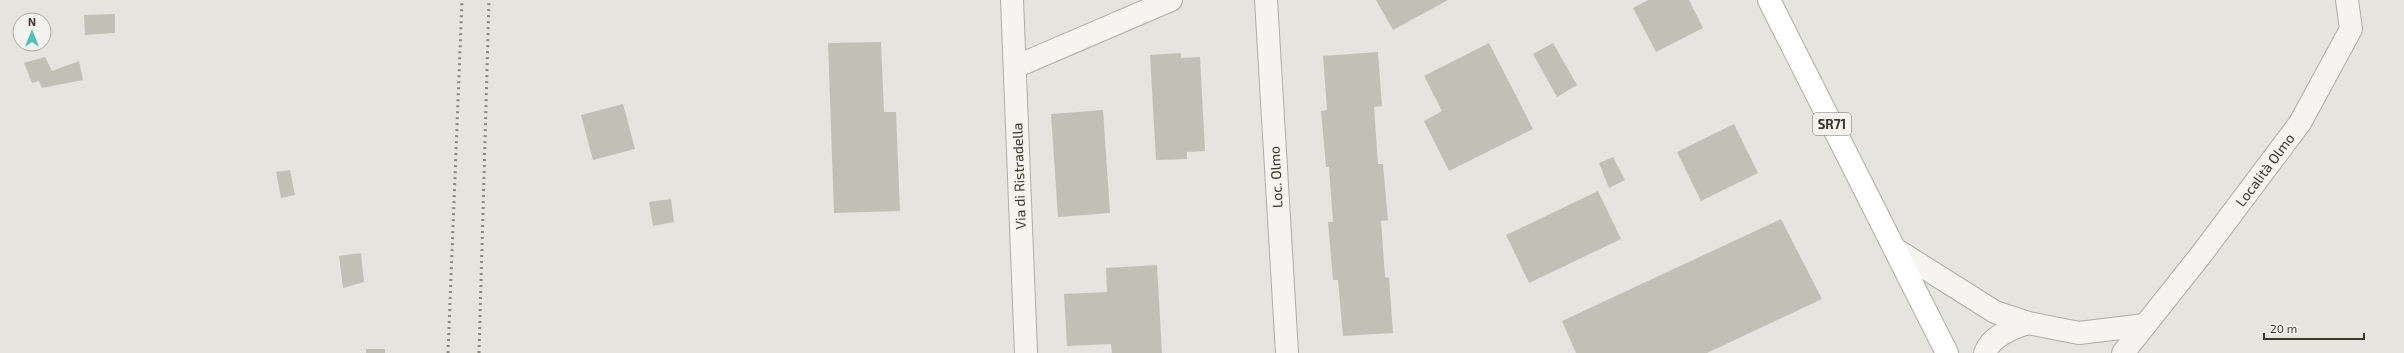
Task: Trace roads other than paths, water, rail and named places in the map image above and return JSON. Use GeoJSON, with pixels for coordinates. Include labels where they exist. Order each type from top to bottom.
{"type":"FeatureCollection","features":[{"type":"Feature","properties":{"kind":"main road","name":"SR71"},"geometry":{"type":"LineString","coordinates":[[1769,0],[1947,353]]}},
{"type":"Feature","properties":{"kind":"street","name":"Via di Ristradella"},"geometry":{"type":"LineString","coordinates":[[1012,0],[1026,353]]}},
{"type":"Feature","properties":{"kind":"street"},"geometry":{"type":"LineString","coordinates":[[1015,67],[1171,0]]}},
{"type":"Feature","properties":{"kind":"street","name":"Loc. Olmo"},"geometry":{"type":"LineString","coordinates":[[1266,0],[1287,353]]}},
{"type":"Feature","properties":{"kind":"street","name":"Località Olmo"},"geometry":{"type":"LineString","coordinates":[[2123,353],[2200,256],[2300,123],[2351,29],[2346,0]]}},
{"type":"Feature","properties":{"kind":"street"},"geometry":{"type":"LineString","coordinates":[[1895,249],[1995,312],[2028,323],[2079,333],[2145,324]]}},
{"type":"Feature","properties":{"kind":"street"},"geometry":{"type":"LineString","coordinates":[[1985,353],[1987,347],[2007,330],[2028,323]]}},
{"type":"Feature","properties":{"kind":"railway"},"geometry":{"type":"LineString","coordinates":[[448,353],[462,0]]}},
{"type":"Feature","properties":{"kind":"railway"},"geometry":{"type":"LineString","coordinates":[[479,353],[489,0]]}}]}
